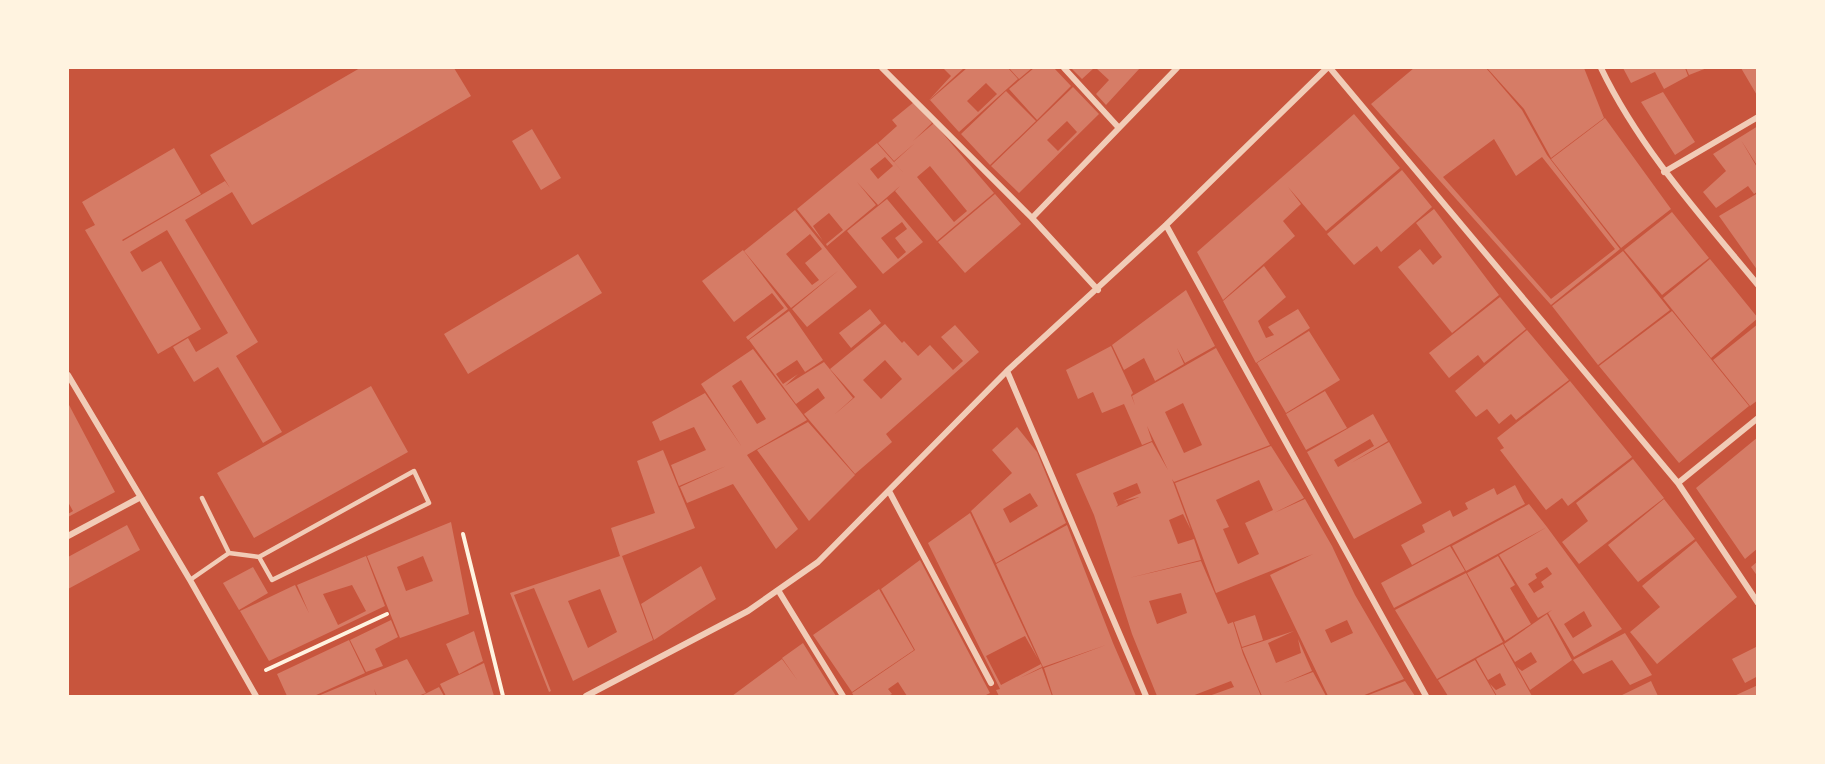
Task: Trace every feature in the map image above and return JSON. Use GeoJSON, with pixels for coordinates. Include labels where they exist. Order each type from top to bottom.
{"type":"FeatureCollection","features":[{"type":"Feature","properties":{"kind":"street"},"geometry":{"type":"LineString","coordinates":[[882,68],[1032,218],[1098,290]]}},
{"type":"Feature","properties":{"kind":"street"},"geometry":{"type":"LineString","coordinates":[[1064,68],[1119,128]]}},
{"type":"Feature","properties":{"kind":"street"},"geometry":{"type":"LineString","coordinates":[[1032,218],[1177,68]]}},
{"type":"Feature","properties":{"kind":"street"},"geometry":{"type":"LineString","coordinates":[[586,696],[599,693],[748,611],[818,562],[1007,371],[1098,290],[1328,68],[1678,483],[1758,603]]}},
{"type":"Feature","properties":{"kind":"street"},"geometry":{"type":"LineString","coordinates":[[1601,68],[1618,102],[1665,172],[1758,285]]}},
{"type":"Feature","properties":{"kind":"street"},"geometry":{"type":"LineString","coordinates":[[1665,172],[1758,117]]}},
{"type":"Feature","properties":{"kind":"street"},"geometry":{"type":"LineString","coordinates":[[1166,225],[1426,696]]}},
{"type":"Feature","properties":{"kind":"street"},"geometry":{"type":"LineString","coordinates":[[1007,371],[1146,696]]}},
{"type":"Feature","properties":{"kind":"street"},"geometry":{"type":"LineString","coordinates":[[68,375],[256,696]]}},
{"type":"Feature","properties":{"kind":"street"},"geometry":{"type":"LineString","coordinates":[[1678,483],[1758,418]]}},
{"type":"Feature","properties":{"kind":"street"},"geometry":{"type":"LineString","coordinates":[[889,490],[991,683]]}},
{"type":"Feature","properties":{"kind":"street"},"geometry":{"type":"LineString","coordinates":[[68,536],[139,498]]}},
{"type":"Feature","properties":{"kind":"street"},"geometry":{"type":"LineString","coordinates":[[778,590],[843,696]]}},
{"type":"Feature","properties":{"kind":"lane"},"geometry":{"type":"LineString","coordinates":[[190,580],[229,553],[259,557],[414,471],[429,503],[272,580],[259,557]]}},
{"type":"Feature","properties":{"kind":"lane"},"geometry":{"type":"LineString","coordinates":[[202,498],[229,553]]}},
{"type":"Feature","properties":{"kind":"path"},"geometry":{"type":"LineString","coordinates":[[463,534],[503,696]]}},
{"type":"Feature","properties":{"kind":"path"},"geometry":{"type":"LineString","coordinates":[[246,679],[387,614]]}},
{"type":"Feature","properties":{"kind":"building"},"geometry":{"type":"Polygon","coordinates":[[[360,68],[454,68],[471,96],[252,225],[232,192],[185,220],[258,342],[236,356],[282,432],[263,443],[218,367],[194,382],[173,347],[188,338],[196,352],[228,333],[167,230],[130,252],[142,272],[161,261],[201,329],[158,354],[85,230],[95,225],[82,202],[174,148],[201,194],[123,241],[225,181],[230,188],[210,155],[360,68]]]}},
{"type":"Feature","properties":{"kind":"building"},"geometry":{"type":"Polygon","coordinates":[[[943,68],[964,68],[929,100],[951,76],[943,68]]]}},
{"type":"Feature","properties":{"kind":"building"},"geometry":{"type":"Polygon","coordinates":[[[967,68],[1008,68],[1018,79],[959,132],[930,100],[967,68]],[[986,83],[967,101],[978,112],[997,94],[986,83]]]}},
{"type":"Feature","properties":{"kind":"building"},"geometry":{"type":"Polygon","coordinates":[[[1009,68],[1032,68],[1019,79],[1009,68]]]}},
{"type":"Feature","properties":{"kind":"building"},"geometry":{"type":"Polygon","coordinates":[[[1034,68],[1054,68],[1071,86],[1037,120],[1009,89],[1034,68]]]}},
{"type":"Feature","properties":{"kind":"building"},"geometry":{"type":"Polygon","coordinates":[[[1071,68],[1094,68],[1082,79],[1071,68]]]}},
{"type":"Feature","properties":{"kind":"building"},"geometry":{"type":"Polygon","coordinates":[[[1096,68],[1140,68],[1106,105],[1096,94],[1109,80],[1096,68]]]}},
{"type":"Feature","properties":{"kind":"building"},"geometry":{"type":"Polygon","coordinates":[[[1414,68],[1486,68],[1522,110],[1547,155],[1620,249],[1551,305],[1371,104],[1414,68]],[[1494,139],[1443,177],[1551,299],[1615,249],[1542,157],[1516,176],[1494,139]]]}},
{"type":"Feature","properties":{"kind":"building"},"geometry":{"type":"Polygon","coordinates":[[[1487,68],[1584,68],[1604,118],[1551,158],[1524,109],[1487,68]]]}},
{"type":"Feature","properties":{"kind":"building"},"geometry":{"type":"Polygon","coordinates":[[[1623,68],[1685,68],[1688,76],[1664,89],[1655,72],[1631,83],[1623,68]]]}},
{"type":"Feature","properties":{"kind":"building"},"geometry":{"type":"Polygon","coordinates":[[[1686,68],[1707,68],[1689,75],[1686,68]]]}},
{"type":"Feature","properties":{"kind":"building"},"geometry":{"type":"Polygon","coordinates":[[[1741,68],[1758,68],[1758,97],[1741,68]]]}},
{"type":"Feature","properties":{"kind":"building"},"geometry":{"type":"Polygon","coordinates":[[[1073,87],[1099,114],[1019,193],[991,166],[1073,87]],[[1067,121],[1047,140],[1058,151],[1077,132],[1067,121]]]}},
{"type":"Feature","properties":{"kind":"building"},"geometry":{"type":"Polygon","coordinates":[[[1006,91],[1036,121],[990,165],[961,134],[1006,91]]]}},
{"type":"Feature","properties":{"kind":"building"},"geometry":{"type":"Polygon","coordinates":[[[1663,92],[1695,142],[1675,155],[1641,102],[1663,92]]]}},
{"type":"Feature","properties":{"kind":"building"},"geometry":{"type":"Polygon","coordinates":[[[914,102],[932,123],[913,141],[934,123],[994,193],[937,241],[895,191],[900,186],[878,205],[857,182],[876,205],[827,246],[826,244],[843,230],[829,213],[813,226],[823,241],[797,209],[877,143],[909,179],[894,162],[915,143],[894,161],[878,143],[897,126],[892,120],[914,102]],[[885,157],[870,169],[878,179],[893,166],[885,157]],[[930,166],[917,177],[954,222],[967,211],[930,166]]]}},
{"type":"Feature","properties":{"kind":"building"},"geometry":{"type":"Polygon","coordinates":[[[1354,114],[1400,168],[1326,231],[1288,187],[1301,204],[1283,221],[1295,236],[1223,300],[1197,252],[1354,114]]]}},
{"type":"Feature","properties":{"kind":"building"},"geometry":{"type":"Polygon","coordinates":[[[1605,118],[1671,209],[1621,248],[1551,159],[1605,118]]]}},
{"type":"Feature","properties":{"kind":"building"},"geometry":{"type":"Polygon","coordinates":[[[1758,126],[1758,167],[1741,140],[1758,169],[1758,191],[1754,194],[1748,186],[1716,208],[1703,192],[1726,171],[1713,154],[1758,126]]]}},
{"type":"Feature","properties":{"kind":"building"},"geometry":{"type":"Polygon","coordinates":[[[532,129],[561,178],[541,190],[512,141],[532,129]]]}},
{"type":"Feature","properties":{"kind":"building"},"geometry":{"type":"Polygon","coordinates":[[[1402,170],[1432,207],[1381,252],[1377,246],[1354,265],[1327,234],[1402,170]]]}},
{"type":"Feature","properties":{"kind":"building"},"geometry":{"type":"Polygon","coordinates":[[[1758,193],[1757,222],[1758,271],[1719,216],[1758,193]]]}},
{"type":"Feature","properties":{"kind":"building"},"geometry":{"type":"Polygon","coordinates":[[[995,194],[1021,224],[965,273],[938,242],[995,194]]]}},
{"type":"Feature","properties":{"kind":"building"},"geometry":{"type":"Polygon","coordinates":[[[887,199],[923,242],[883,274],[847,231],[887,199]],[[902,222],[881,238],[898,259],[906,252],[895,238],[907,229],[902,222]]]}},
{"type":"Feature","properties":{"kind":"building"},"geometry":{"type":"Polygon","coordinates":[[[1434,209],[1499,295],[1452,333],[1398,267],[1420,249],[1433,265],[1442,257],[1416,223],[1434,209]]]}},
{"type":"Feature","properties":{"kind":"building"},"geometry":{"type":"Polygon","coordinates":[[[795,210],[857,287],[807,327],[792,309],[839,270],[791,308],[744,251],[795,210]],[[810,234],[786,254],[812,285],[819,280],[805,263],[822,249],[810,234]]]}},
{"type":"Feature","properties":{"kind":"building"},"geometry":{"type":"Polygon","coordinates":[[[1672,212],[1709,258],[1662,295],[1624,250],[1672,212]]]}},
{"type":"Feature","properties":{"kind":"building"},"geometry":{"type":"Polygon","coordinates":[[[743,250],[788,309],[748,340],[746,337],[784,308],[772,293],[734,322],[702,281],[743,250]]]}},
{"type":"Feature","properties":{"kind":"building"},"geometry":{"type":"Polygon","coordinates":[[[1623,251],[1670,310],[1598,365],[1552,306],[1623,251]]]}},
{"type":"Feature","properties":{"kind":"building"},"geometry":{"type":"Polygon","coordinates":[[[578,254],[602,293],[468,374],[444,334],[578,254]]]}},
{"type":"Feature","properties":{"kind":"building"},"geometry":{"type":"Polygon","coordinates":[[[1710,259],[1758,318],[1711,358],[1663,298],[1710,259]]]}},
{"type":"Feature","properties":{"kind":"building"},"geometry":{"type":"Polygon","coordinates":[[[1264,266],[1286,297],[1258,321],[1266,338],[1274,335],[1268,327],[1298,309],[1310,328],[1256,363],[1223,301],[1264,266]]]}},
{"type":"Feature","properties":{"kind":"building"},"geometry":{"type":"Polygon","coordinates":[[[1186,290],[1215,346],[1185,363],[1177,348],[1184,364],[1155,381],[1144,358],[1124,370],[1112,345],[1186,290]]]}},
{"type":"Feature","properties":{"kind":"building"},"geometry":{"type":"Polygon","coordinates":[[[1500,297],[1526,329],[1484,363],[1478,355],[1449,378],[1429,353],[1500,297]]]}},
{"type":"Feature","properties":{"kind":"building"},"geometry":{"type":"Polygon","coordinates":[[[870,309],[881,323],[851,348],[839,333],[870,309]]]}},
{"type":"Feature","properties":{"kind":"building"},"geometry":{"type":"Polygon","coordinates":[[[789,311],[823,360],[805,372],[797,360],[776,374],[783,384],[798,374],[785,386],[824,362],[853,398],[834,415],[855,397],[830,369],[885,324],[902,343],[904,341],[918,356],[930,345],[953,370],[963,361],[941,337],[955,325],[979,352],[886,434],[892,442],[855,474],[804,414],[825,398],[818,388],[796,404],[749,340],[789,311]],[[885,360],[863,380],[881,399],[902,379],[885,360]]]}},
{"type":"Feature","properties":{"kind":"building"},"geometry":{"type":"Polygon","coordinates":[[[1672,311],[1749,406],[1679,463],[1599,366],[1672,311]]]}},
{"type":"Feature","properties":{"kind":"building"},"geometry":{"type":"Polygon","coordinates":[[[1758,324],[1758,400],[1750,406],[1713,360],[1758,324]]]}},
{"type":"Feature","properties":{"kind":"building"},"geometry":{"type":"Polygon","coordinates":[[[1527,330],[1569,380],[1516,420],[1511,414],[1499,424],[1487,409],[1476,417],[1455,391],[1527,330]]]}},
{"type":"Feature","properties":{"kind":"building"},"geometry":{"type":"Polygon","coordinates":[[[1309,331],[1340,380],[1286,413],[1257,363],[1309,331]]]}},
{"type":"Feature","properties":{"kind":"building"},"geometry":{"type":"Polygon","coordinates":[[[1111,346],[1133,393],[1131,395],[1135,405],[1132,396],[1216,348],[1270,445],[1174,482],[1172,479],[1191,530],[1183,514],[1169,520],[1178,544],[1194,539],[1201,560],[1129,578],[1201,561],[1228,624],[1233,622],[1243,654],[1261,696],[1209,696],[1234,687],[1231,681],[1192,696],[1157,696],[1132,634],[1094,515],[1076,474],[1152,442],[1168,470],[1147,426],[1152,441],[1142,445],[1124,404],[1102,413],[1093,392],[1078,399],[1066,370],[1111,346]],[[1183,403],[1165,412],[1184,453],[1202,445],[1183,403]],[[1137,483],[1113,493],[1118,505],[1116,507],[1139,497],[1123,501],[1141,493],[1137,483]],[[1181,593],[1149,601],[1157,624],[1187,613],[1181,593]]]}},
{"type":"Feature","properties":{"kind":"building"},"geometry":{"type":"Polygon","coordinates":[[[753,349],[807,420],[747,455],[798,529],[776,549],[733,484],[687,503],[680,487],[726,466],[679,486],[671,465],[706,450],[694,427],[660,441],[652,422],[705,393],[742,447],[701,384],[753,349]],[[741,380],[732,386],[757,424],[766,419],[741,380]]]}},
{"type":"Feature","properties":{"kind":"building"},"geometry":{"type":"Polygon","coordinates":[[[1570,381],[1632,457],[1568,506],[1562,498],[1546,510],[1500,450],[1504,448],[1497,438],[1570,381]]]}},
{"type":"Feature","properties":{"kind":"building"},"geometry":{"type":"Polygon","coordinates":[[[371,386],[408,452],[254,538],[217,473],[371,386]]]}},
{"type":"Feature","properties":{"kind":"building"},"geometry":{"type":"Polygon","coordinates":[[[1325,391],[1347,428],[1306,450],[1286,414],[1325,391]]]}},
{"type":"Feature","properties":{"kind":"building"},"geometry":{"type":"Polygon","coordinates":[[[68,403],[115,492],[68,517],[68,514],[73,511],[68,502],[68,403]]]}},
{"type":"Feature","properties":{"kind":"building"},"geometry":{"type":"Polygon","coordinates":[[[1373,414],[1388,441],[1351,463],[1389,442],[1422,503],[1354,539],[1307,452],[1373,414]],[[1370,439],[1334,460],[1338,467],[1374,446],[1370,439]]]}},
{"type":"Feature","properties":{"kind":"building"},"geometry":{"type":"Polygon","coordinates":[[[808,422],[855,475],[809,521],[757,450],[808,422]]]}},
{"type":"Feature","properties":{"kind":"building"},"geometry":{"type":"Polygon","coordinates":[[[1017,427],[1037,452],[1066,523],[996,563],[971,511],[1012,473],[992,450],[1017,427]],[[1030,493],[1003,509],[1010,523],[1038,506],[1030,493]]]}},
{"type":"Feature","properties":{"kind":"building"},"geometry":{"type":"Polygon","coordinates":[[[1758,437],[1758,548],[1745,559],[1696,488],[1758,437]]]}},
{"type":"Feature","properties":{"kind":"building"},"geometry":{"type":"Polygon","coordinates":[[[1271,446],[1304,498],[1274,513],[1305,499],[1332,546],[1355,595],[1404,679],[1362,696],[1328,696],[1270,575],[1313,554],[1216,593],[1175,483],[1271,446]],[[1259,480],[1216,500],[1229,527],[1223,529],[1238,564],[1259,554],[1245,523],[1273,510],[1259,480]],[[1347,620],[1325,630],[1331,643],[1353,633],[1347,620]]]}},
{"type":"Feature","properties":{"kind":"building"},"geometry":{"type":"Polygon","coordinates":[[[663,450],[695,528],[622,556],[653,640],[573,681],[534,588],[514,595],[551,691],[549,692],[510,593],[620,556],[611,528],[655,513],[637,461],[663,450]],[[600,589],[568,601],[588,648],[617,632],[600,589]]]}},
{"type":"Feature","properties":{"kind":"building"},"geometry":{"type":"Polygon","coordinates":[[[1633,459],[1664,498],[1579,564],[1562,542],[1588,521],[1576,503],[1633,459]]]}},
{"type":"Feature","properties":{"kind":"building"},"geometry":{"type":"Polygon","coordinates":[[[1515,485],[1525,504],[1412,565],[1401,545],[1425,532],[1422,525],[1450,510],[1453,517],[1468,509],[1465,503],[1494,488],[1497,495],[1515,485]]]}},
{"type":"Feature","properties":{"kind":"building"},"geometry":{"type":"Polygon","coordinates":[[[1664,499],[1695,539],[1638,582],[1608,545],[1664,499]]]}},
{"type":"Feature","properties":{"kind":"building"},"geometry":{"type":"Polygon","coordinates":[[[1529,504],[1547,527],[1466,571],[1452,546],[1529,504]]]}},
{"type":"Feature","properties":{"kind":"building"},"geometry":{"type":"Polygon","coordinates":[[[970,513],[1038,659],[1025,636],[986,656],[1001,685],[1041,664],[1042,667],[1020,678],[1042,668],[1052,696],[999,696],[996,690],[1000,689],[928,543],[970,513]]]}},
{"type":"Feature","properties":{"kind":"building"},"geometry":{"type":"Polygon","coordinates":[[[451,522],[469,614],[400,638],[367,556],[451,522]],[[423,556],[397,567],[406,591],[433,581],[423,556]]]}},
{"type":"Feature","properties":{"kind":"building"},"geometry":{"type":"Polygon","coordinates":[[[127,525],[140,550],[68,589],[68,557],[127,525]]]}},
{"type":"Feature","properties":{"kind":"building"},"geometry":{"type":"Polygon","coordinates":[[[1067,525],[1136,696],[1053,696],[1044,668],[1106,645],[1043,667],[996,564],[1067,525]]]}},
{"type":"Feature","properties":{"kind":"building"},"geometry":{"type":"Polygon","coordinates":[[[1547,527],[1622,629],[1574,657],[1548,613],[1552,610],[1538,618],[1499,555],[1547,527]],[[1547,567],[1535,574],[1537,578],[1528,584],[1534,593],[1544,587],[1541,582],[1552,574],[1547,567]],[[1584,611],[1564,624],[1573,638],[1592,626],[1584,611]]]}},
{"type":"Feature","properties":{"kind":"building"},"geometry":{"type":"Polygon","coordinates":[[[1696,541],[1737,597],[1657,664],[1630,632],[1660,607],[1642,586],[1696,541]]]}},
{"type":"Feature","properties":{"kind":"building"},"geometry":{"type":"Polygon","coordinates":[[[1450,546],[1465,571],[1394,608],[1381,583],[1450,546]]]}},
{"type":"Feature","properties":{"kind":"building"},"geometry":{"type":"Polygon","coordinates":[[[366,556],[385,606],[269,661],[240,611],[295,585],[309,613],[297,585],[366,556]],[[352,585],[323,594],[338,625],[366,611],[352,585]]]}},
{"type":"Feature","properties":{"kind":"building"},"geometry":{"type":"Polygon","coordinates":[[[1498,556],[1515,585],[1510,588],[1531,624],[1505,641],[1467,573],[1498,556]]]}},
{"type":"Feature","properties":{"kind":"building"},"geometry":{"type":"Polygon","coordinates":[[[920,560],[990,693],[984,696],[907,696],[898,682],[888,689],[892,694],[888,696],[854,696],[852,693],[915,650],[881,589],[920,560]]]}},
{"type":"Feature","properties":{"kind":"building"},"geometry":{"type":"Polygon","coordinates":[[[1758,561],[1758,577],[1751,567],[1758,561]]]}},
{"type":"Feature","properties":{"kind":"building"},"geometry":{"type":"Polygon","coordinates":[[[701,566],[716,599],[654,640],[641,604],[701,566]]]}},
{"type":"Feature","properties":{"kind":"building"},"geometry":{"type":"Polygon","coordinates":[[[253,567],[268,593],[239,610],[223,583],[253,567]]]}},
{"type":"Feature","properties":{"kind":"building"},"geometry":{"type":"Polygon","coordinates":[[[1466,573],[1503,642],[1437,679],[1395,610],[1466,573]]]}},
{"type":"Feature","properties":{"kind":"building"},"geometry":{"type":"Polygon","coordinates":[[[879,589],[914,650],[852,692],[813,635],[879,589]]]}},
{"type":"Feature","properties":{"kind":"building"},"geometry":{"type":"Polygon","coordinates":[[[1547,614],[1572,660],[1530,690],[1517,667],[1522,671],[1537,662],[1531,652],[1515,662],[1504,644],[1547,614]]]}},
{"type":"Feature","properties":{"kind":"building"},"geometry":{"type":"Polygon","coordinates":[[[1255,615],[1263,640],[1242,647],[1234,622],[1255,615]]]}},
{"type":"Feature","properties":{"kind":"building"},"geometry":{"type":"Polygon","coordinates":[[[391,620],[398,637],[375,649],[383,666],[366,672],[350,640],[391,620]]]}},
{"type":"Feature","properties":{"kind":"building"},"geometry":{"type":"Polygon","coordinates":[[[474,631],[483,661],[459,674],[446,644],[474,631]]]}},
{"type":"Feature","properties":{"kind":"building"},"geometry":{"type":"Polygon","coordinates":[[[1294,631],[1268,643],[1276,663],[1301,653],[1298,639],[1312,671],[1284,683],[1313,672],[1326,696],[1262,696],[1242,648],[1294,631]]]}},
{"type":"Feature","properties":{"kind":"building"},"geometry":{"type":"Polygon","coordinates":[[[1625,633],[1652,675],[1630,685],[1612,660],[1583,674],[1573,660],[1625,633]]]}},
{"type":"Feature","properties":{"kind":"building"},"geometry":{"type":"Polygon","coordinates":[[[349,640],[365,673],[314,696],[287,696],[277,674],[349,640]]]}},
{"type":"Feature","properties":{"kind":"building"},"geometry":{"type":"Polygon","coordinates":[[[803,643],[836,696],[732,696],[782,659],[798,681],[782,658],[803,643]]]}},
{"type":"Feature","properties":{"kind":"building"},"geometry":{"type":"Polygon","coordinates":[[[1503,644],[1532,696],[1497,696],[1490,684],[1496,690],[1506,685],[1500,673],[1488,680],[1476,659],[1503,644]]]}},
{"type":"Feature","properties":{"kind":"building"},"geometry":{"type":"Polygon","coordinates":[[[1758,646],[1758,676],[1745,683],[1732,659],[1758,646]]]}},
{"type":"Feature","properties":{"kind":"building"},"geometry":{"type":"Polygon","coordinates":[[[407,659],[426,693],[418,696],[377,696],[374,689],[376,696],[318,696],[407,659]]]}},
{"type":"Feature","properties":{"kind":"building"},"geometry":{"type":"Polygon","coordinates":[[[1475,660],[1496,696],[1448,696],[1438,680],[1475,660]]]}},
{"type":"Feature","properties":{"kind":"building"},"geometry":{"type":"Polygon","coordinates":[[[484,663],[494,696],[446,696],[440,684],[484,663]]]}},
{"type":"Feature","properties":{"kind":"building"},"geometry":{"type":"Polygon","coordinates":[[[1405,681],[1415,696],[1366,696],[1405,681]]]}},
{"type":"Feature","properties":{"kind":"building"},"geometry":{"type":"Polygon","coordinates":[[[1651,681],[1658,696],[1620,696],[1651,681]]]}},
{"type":"Feature","properties":{"kind":"building"},"geometry":{"type":"Polygon","coordinates":[[[1758,685],[1758,696],[1734,696],[1758,685]]]}},
{"type":"Feature","properties":{"kind":"building"},"geometry":{"type":"Polygon","coordinates":[[[439,687],[444,696],[421,696],[439,687]]]}}]}
